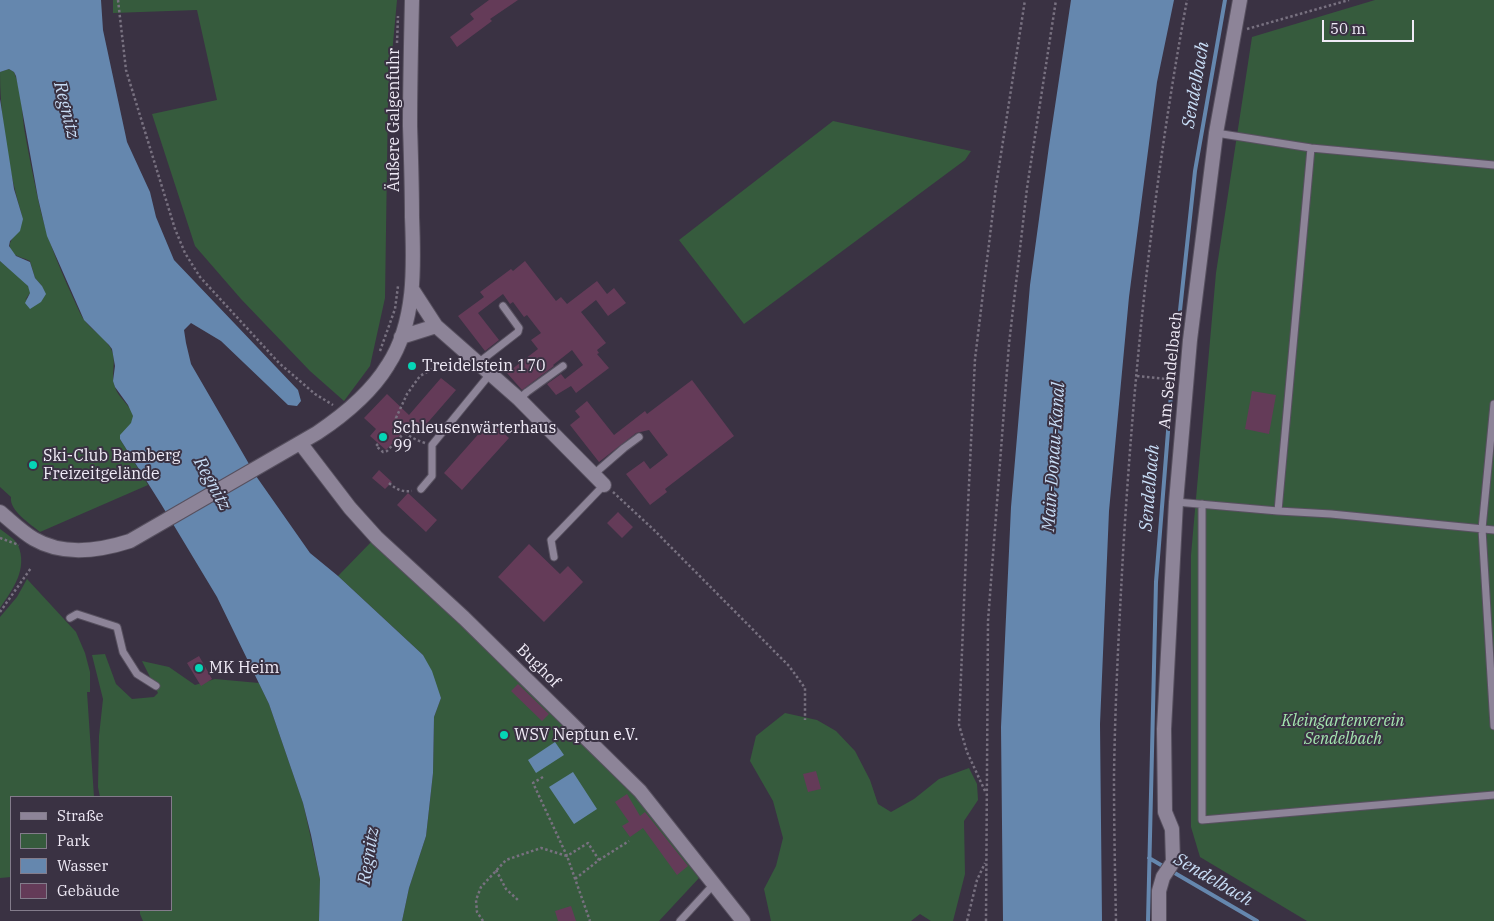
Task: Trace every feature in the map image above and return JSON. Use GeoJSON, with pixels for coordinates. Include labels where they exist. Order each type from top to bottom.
{"type":"FeatureCollection","features":[{"type":"Feature","properties":{"kind":"street","name":"Äußere Galgenfuhr"},"geometry":{"type":"LineString","coordinates":[[0,512],[28,536],[44,544],[72,550],[113,547],[130,541],[301,444],[344,415],[376,382],[389,365],[401,337],[412,289],[413,240],[410,124],[412,0]]}},
{"type":"Feature","properties":{"kind":"street","name":"Am Sendelbach"},"geometry":{"type":"LineString","coordinates":[[1159,921],[1159,891],[1163,877],[1172,862],[1172,829],[1165,812],[1164,729],[1176,502],[1190,340],[1216,132],[1232,34],[1240,0]]}},
{"type":"Feature","properties":{"kind":"street"},"geometry":{"type":"LineString","coordinates":[[412,289],[436,326],[520,399],[604,485]]}},
{"type":"Feature","properties":{"kind":"street"},"geometry":{"type":"LineString","coordinates":[[401,337],[436,326]]}},
{"type":"Feature","properties":{"kind":"street","name":"Bughof"},"geometry":{"type":"LineString","coordinates":[[301,444],[350,508],[377,538],[471,625],[640,791],[742,921]]}},
{"type":"Feature","properties":{"kind":"lane"},"geometry":{"type":"LineString","coordinates":[[1216,132],[1311,148],[1494,165]]}},
{"type":"Feature","properties":{"kind":"lane"},"geometry":{"type":"LineString","coordinates":[[1278,511],[1311,148]]}},
{"type":"Feature","properties":{"kind":"lane"},"geometry":{"type":"LineString","coordinates":[[478,363],[518,332],[519,328],[503,306]]}},
{"type":"Feature","properties":{"kind":"lane"},"geometry":{"type":"LineString","coordinates":[[520,399],[563,366]]}},
{"type":"Feature","properties":{"kind":"lane"},"geometry":{"type":"LineString","coordinates":[[421,490],[432,476],[432,445],[490,374]]}},
{"type":"Feature","properties":{"kind":"lane"},"geometry":{"type":"LineString","coordinates":[[1494,404],[1482,529],[1494,726]]}},
{"type":"Feature","properties":{"kind":"lane"},"geometry":{"type":"LineString","coordinates":[[594,474],[624,448],[639,438]]}},
{"type":"Feature","properties":{"kind":"lane"},"geometry":{"type":"LineString","coordinates":[[554,557],[551,540],[604,485]]}},
{"type":"Feature","properties":{"kind":"lane"},"geometry":{"type":"LineString","coordinates":[[1176,502],[1331,514],[1494,530]]}},
{"type":"Feature","properties":{"kind":"lane"},"geometry":{"type":"LineString","coordinates":[[1202,504],[1202,820],[1494,795]]}},
{"type":"Feature","properties":{"kind":"lane"},"geometry":{"type":"LineString","coordinates":[[70,618],[77,614],[117,627],[124,652],[137,674],[156,686]]}},
{"type":"Feature","properties":{"kind":"lane"},"geometry":{"type":"LineString","coordinates":[[680,921],[714,884]]}},
{"type":"Feature","properties":{"kind":"path"},"geometry":{"type":"LineString","coordinates":[[118,0],[126,70],[185,253],[200,277],[279,363],[314,394],[344,415]]}},
{"type":"Feature","properties":{"kind":"path"},"geometry":{"type":"LineString","coordinates":[[986,793],[967,752],[960,725],[975,359],[996,186],[1025,0]]}},
{"type":"Feature","properties":{"kind":"path"},"geometry":{"type":"LineString","coordinates":[[986,921],[988,621],[1008,344],[1027,188],[1056,0]]}},
{"type":"Feature","properties":{"kind":"path"},"geometry":{"type":"LineString","coordinates":[[1116,921],[1114,777],[1117,672],[1128,481],[1145,284],[1170,89],[1187,0]]}},
{"type":"Feature","properties":{"kind":"path"},"geometry":{"type":"LineString","coordinates":[[1232,34],[1349,0]]}},
{"type":"Feature","properties":{"kind":"path"},"geometry":{"type":"LineString","coordinates":[[397,45],[398,8]]}},
{"type":"Feature","properties":{"kind":"path"},"geometry":{"type":"LineString","coordinates":[[378,356],[394,309],[399,279]]}},
{"type":"Feature","properties":{"kind":"path"},"geometry":{"type":"LineString","coordinates":[[432,445],[412,438],[404,432],[398,426],[396,418],[407,394],[420,376],[437,366]]}},
{"type":"Feature","properties":{"kind":"path"},"geometry":{"type":"LineString","coordinates":[[1137,376],[1178,381]]}},
{"type":"Feature","properties":{"kind":"path"},"geometry":{"type":"LineString","coordinates":[[378,444],[376,446],[383,452],[387,451],[404,432]]}},
{"type":"Feature","properties":{"kind":"path"},"geometry":{"type":"LineString","coordinates":[[389,483],[396,489],[404,492],[421,490]]}},
{"type":"Feature","properties":{"kind":"path"},"geometry":{"type":"LineString","coordinates":[[604,485],[654,530],[789,666],[805,688],[805,720]]}},
{"type":"Feature","properties":{"kind":"path"},"geometry":{"type":"LineString","coordinates":[[0,612],[31,568]]}},
{"type":"Feature","properties":{"kind":"path"},"geometry":{"type":"LineString","coordinates":[[543,777],[533,784],[567,856],[590,921]]}},
{"type":"Feature","properties":{"kind":"path"},"geometry":{"type":"LineString","coordinates":[[575,878],[630,841]]}},
{"type":"Feature","properties":{"kind":"path"},"geometry":{"type":"LineString","coordinates":[[483,921],[477,912],[476,900],[481,887],[506,860],[541,848],[567,856],[588,843],[600,860]]}},
{"type":"Feature","properties":{"kind":"path"},"geometry":{"type":"LineString","coordinates":[[967,921],[977,880],[986,861]]}},
{"type":"Feature","properties":{"kind":"path"},"geometry":{"type":"LineString","coordinates":[[496,870],[506,889],[519,901]]}},
{"type":"Feature","properties":{"kind":"green space"},"geometry":{"type":"Polygon","coordinates":[[[113,0],[397,0],[388,97],[385,298],[370,366],[344,401],[310,371],[241,299],[195,246],[152,114],[217,100],[197,10],[113,13],[113,0]]]}},
{"type":"Feature","properties":{"kind":"green space","name":"Kleingartenverein Sendelbach"},"geometry":{"type":"Polygon","coordinates":[[[1375,0],[1494,0],[1494,921],[1307,921],[1200,857],[1191,827],[1191,555],[1216,273],[1252,37],[1375,0]]]}},
{"type":"Feature","properties":{"kind":"green space"},"geometry":{"type":"Polygon","coordinates":[[[9,69],[14,72],[18,85],[32,172],[41,214],[50,243],[80,313],[90,327],[110,347],[114,362],[113,377],[115,387],[130,408],[133,416],[130,425],[120,439],[148,485],[40,532],[17,512],[11,502],[11,497],[0,487],[0,261],[25,282],[30,289],[30,293],[25,300],[42,286],[35,278],[30,261],[15,255],[10,247],[11,240],[21,225],[22,216],[9,162],[2,117],[0,72],[9,69]]]}},
{"type":"Feature","properties":{"kind":"green space"},"geometry":{"type":"Polygon","coordinates":[[[833,121],[971,151],[965,160],[744,324],[679,240],[833,121]]]}},
{"type":"Feature","properties":{"kind":"green space"},"geometry":{"type":"Polygon","coordinates":[[[0,529],[17,543],[21,554],[21,562],[18,578],[0,608],[0,529]]]}},
{"type":"Feature","properties":{"kind":"green space","name":"WSV Neptun e.V."},"geometry":{"type":"Polygon","coordinates":[[[374,539],[635,795],[699,878],[659,921],[402,921],[409,888],[426,836],[433,773],[434,717],[441,698],[423,655],[338,576],[374,539]]]}},
{"type":"Feature","properties":{"kind":"green space"},"geometry":{"type":"Polygon","coordinates":[[[27,579],[76,632],[85,653],[90,672],[90,692],[87,692],[94,796],[10,796],[10,877],[0,878],[0,617],[17,597],[27,579]]]}},
{"type":"Feature","properties":{"kind":"green space"},"geometry":{"type":"Polygon","coordinates":[[[105,654],[116,684],[132,699],[154,697],[158,693],[142,661],[169,667],[195,685],[215,679],[259,683],[269,704],[303,803],[320,879],[319,921],[143,921],[140,911],[172,911],[172,796],[100,796],[98,787],[99,736],[103,699],[92,655],[105,654]]]}},
{"type":"Feature","properties":{"kind":"green space"},"geometry":{"type":"Polygon","coordinates":[[[785,713],[817,720],[836,731],[855,751],[870,780],[878,804],[891,812],[914,799],[939,779],[969,768],[977,784],[978,800],[964,821],[965,874],[953,921],[931,921],[920,914],[911,921],[771,921],[764,889],[776,866],[783,838],[773,801],[750,761],[756,736],[785,713]]]}},
{"type":"Feature","properties":{"kind":"water","name":"Regnitz"},"geometry":{"type":"Polygon","coordinates":[[[0,0],[101,0],[103,30],[127,142],[150,192],[156,217],[174,260],[298,390],[301,401],[297,406],[288,405],[221,341],[191,323],[184,330],[191,364],[256,476],[310,553],[338,576],[423,655],[432,671],[441,698],[434,717],[433,773],[426,836],[409,888],[402,921],[319,921],[320,879],[311,835],[303,803],[269,704],[217,597],[120,439],[120,435],[131,423],[133,416],[113,381],[115,366],[112,349],[84,320],[47,236],[38,198],[16,76],[9,69],[0,72],[0,0]]]}},
{"type":"Feature","properties":{"kind":"water","name":"Main-Donau-Kanal"},"geometry":{"type":"Polygon","coordinates":[[[1071,0],[1174,0],[1157,82],[1129,297],[1109,511],[1100,724],[1102,921],[1003,921],[1001,727],[1011,507],[1030,285],[1071,0]]]}},
{"type":"Feature","properties":{"kind":"water"},"geometry":{"type":"Polygon","coordinates":[[[0,99],[14,189],[23,219],[20,231],[10,241],[9,246],[16,256],[30,262],[35,278],[46,294],[41,302],[30,309],[25,303],[30,293],[28,286],[0,261],[0,99]]]}},
{"type":"Feature","properties":{"kind":"water"},"geometry":{"type":"Polygon","coordinates":[[[555,742],[564,755],[536,773],[528,760],[555,742]]]}},
{"type":"Feature","properties":{"kind":"water"},"geometry":{"type":"Polygon","coordinates":[[[573,772],[597,809],[574,824],[549,787],[573,772]]]}},
{"type":"Feature","properties":{"kind":"building"},"geometry":{"type":"Polygon","coordinates":[[[489,0],[518,0],[490,19],[492,21],[457,47],[450,37],[474,19],[470,14],[489,0]]]}},
{"type":"Feature","properties":{"kind":"building"},"geometry":{"type":"Polygon","coordinates":[[[525,261],[556,301],[561,297],[567,304],[597,281],[607,294],[614,288],[626,303],[608,316],[596,300],[581,312],[606,343],[597,350],[599,353],[597,354],[609,368],[576,393],[571,386],[556,395],[547,384],[561,374],[565,379],[583,365],[572,350],[522,390],[507,373],[538,349],[531,340],[541,333],[527,315],[524,317],[513,302],[510,304],[503,294],[478,313],[499,340],[485,351],[458,316],[484,297],[480,292],[525,261]]]}},
{"type":"Feature","properties":{"kind":"building"},"geometry":{"type":"Polygon","coordinates":[[[441,378],[456,390],[417,435],[408,427],[386,450],[370,436],[376,429],[364,418],[387,394],[409,415],[441,378]]]}},
{"type":"Feature","properties":{"kind":"building"},"geometry":{"type":"Polygon","coordinates":[[[692,380],[734,436],[665,489],[667,492],[650,505],[626,474],[644,461],[650,469],[668,455],[649,430],[636,433],[599,462],[570,425],[580,417],[575,411],[587,401],[614,435],[645,411],[647,414],[692,380]]]}},
{"type":"Feature","properties":{"kind":"building"},"geometry":{"type":"Polygon","coordinates":[[[1252,391],[1276,395],[1269,434],[1245,429],[1252,391]]]}},
{"type":"Feature","properties":{"kind":"building"},"geometry":{"type":"Polygon","coordinates":[[[490,421],[509,438],[462,490],[444,473],[490,421]]]}},
{"type":"Feature","properties":{"kind":"building"},"geometry":{"type":"Polygon","coordinates":[[[379,470],[392,482],[385,489],[372,478],[379,470]]]}},
{"type":"Feature","properties":{"kind":"building"},"geometry":{"type":"Polygon","coordinates":[[[408,493],[437,520],[426,532],[397,505],[408,493]]]}},
{"type":"Feature","properties":{"kind":"building"},"geometry":{"type":"Polygon","coordinates":[[[618,512],[633,527],[622,538],[607,523],[618,512]]]}},
{"type":"Feature","properties":{"kind":"building"},"geometry":{"type":"Polygon","coordinates":[[[529,544],[560,574],[568,566],[583,582],[544,622],[498,577],[529,544]]]}},
{"type":"Feature","properties":{"kind":"building"},"geometry":{"type":"Polygon","coordinates":[[[199,656],[212,679],[201,686],[187,663],[199,656]]]}},
{"type":"Feature","properties":{"kind":"building"},"geometry":{"type":"Polygon","coordinates":[[[518,684],[549,714],[542,721],[511,691],[518,684]]]}},
{"type":"Feature","properties":{"kind":"building"},"geometry":{"type":"Polygon","coordinates":[[[816,771],[821,789],[808,792],[803,774],[816,771]]]}},
{"type":"Feature","properties":{"kind":"building"},"geometry":{"type":"Polygon","coordinates":[[[627,794],[640,816],[645,812],[688,866],[677,875],[643,828],[630,837],[622,826],[629,822],[615,802],[627,794]]]}},
{"type":"Feature","properties":{"kind":"building"},"geometry":{"type":"Polygon","coordinates":[[[571,906],[576,921],[558,921],[555,911],[571,906]]]}},
{"type":"Feature","properties":{"kind":"waterway","name":"Sendelbach"},"geometry":{"type":"LineString","coordinates":[[1148,921],[1156,582],[1171,394],[1195,171],[1225,0]]}},
{"type":"Feature","properties":{"kind":"waterway","name":"Sendelbach"},"geometry":{"type":"LineString","coordinates":[[1149,858],[1257,921]]}},
{"type":"Feature","properties":{"kind":"place","name":"Treidelstein 170"},"geometry":{"type":"Point","coordinates":[412,366]}},
{"type":"Feature","properties":{"kind":"place","name":"Schleusenwärterhaus 99"},"geometry":{"type":"Point","coordinates":[383,437]}},
{"type":"Feature","properties":{"kind":"place","name":"Ski-Club Bamberg Freizeitgelände"},"geometry":{"type":"Point","coordinates":[33,465]}},
{"type":"Feature","properties":{"kind":"place","name":"MK Heim"},"geometry":{"type":"Point","coordinates":[199,668]}},
{"type":"Feature","properties":{"kind":"place","name":"WSV Neptun e.V."},"geometry":{"type":"Point","coordinates":[504,735]}}]}
